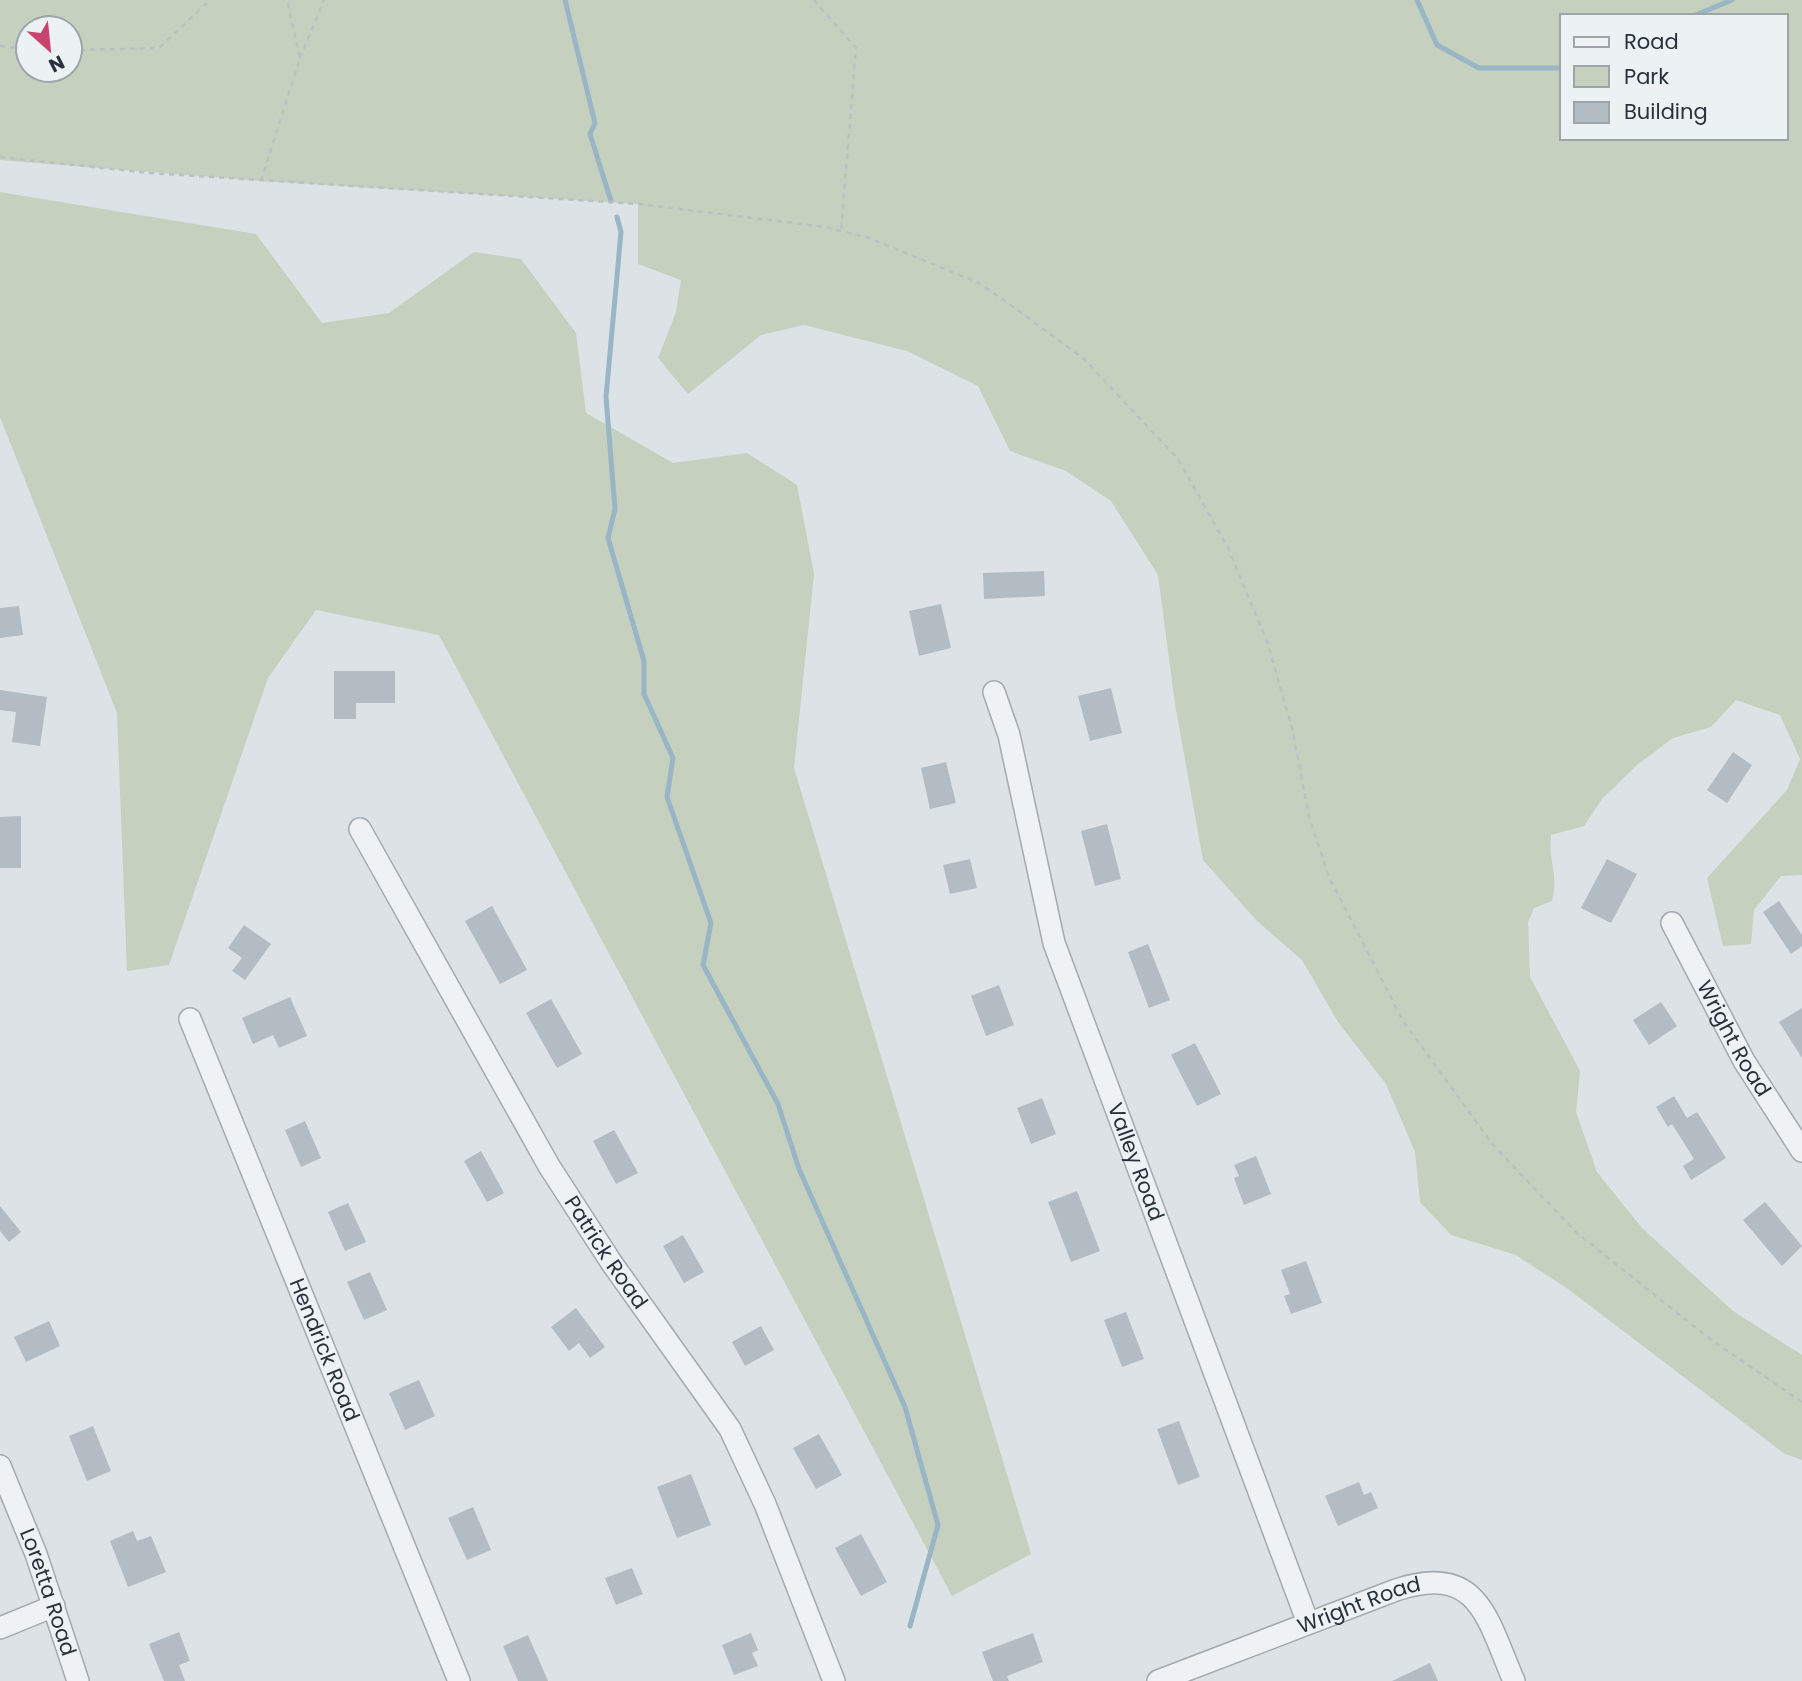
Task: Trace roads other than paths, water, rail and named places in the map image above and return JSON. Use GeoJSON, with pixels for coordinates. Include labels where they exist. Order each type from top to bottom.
{"type":"FeatureCollection","features":[{"type":"Feature","properties":{"kind":"street","name":"Valley Road"},"geometry":{"type":"LineString","coordinates":[[994,692],[1009,736],[1054,943],[1308,1623]]}},
{"type":"Feature","properties":{"kind":"street","name":"Patrick Road"},"geometry":{"type":"LineString","coordinates":[[360,829],[557,1177],[611,1262],[730,1429],[765,1504],[834,1681]]}},
{"type":"Feature","properties":{"kind":"street","name":"Wright Road"},"geometry":{"type":"LineString","coordinates":[[1672,923],[1750,1072],[1802,1151]]}},
{"type":"Feature","properties":{"kind":"street","name":"Hendrick Road"},"geometry":{"type":"LineString","coordinates":[[190,1019],[459,1681]]}},
{"type":"Feature","properties":{"kind":"street","name":"Loretta Road"},"geometry":{"type":"LineString","coordinates":[[0,1466],[54,1606],[78,1681]]}},
{"type":"Feature","properties":{"kind":"street","name":"Wright Road"},"geometry":{"type":"LineString","coordinates":[[1158,1681],[1420,1582],[1437,1581],[1454,1585],[1469,1593],[1479,1605],[1514,1681]]}},
{"type":"Feature","properties":{"kind":"street"},"geometry":{"type":"LineString","coordinates":[[0,1628],[54,1606]]}},
{"type":"Feature","properties":{"kind":"waterway"},"geometry":{"type":"LineString","coordinates":[[565,0],[595,123],[590,134],[611,201]]}},
{"type":"Feature","properties":{"kind":"waterway"},"geometry":{"type":"LineString","coordinates":[[1417,0],[1437,45],[1479,68],[1560,68]]}},
{"type":"Feature","properties":{"kind":"waterway"},"geometry":{"type":"LineString","coordinates":[[1698,14],[1732,0]]}},
{"type":"Feature","properties":{"kind":"waterway"},"geometry":{"type":"LineString","coordinates":[[617,217],[621,232],[606,397],[615,509],[608,538],[644,661],[644,694],[673,758],[667,797],[711,923],[703,965],[778,1104],[799,1169],[905,1407],[938,1525],[910,1626]]}}]}
